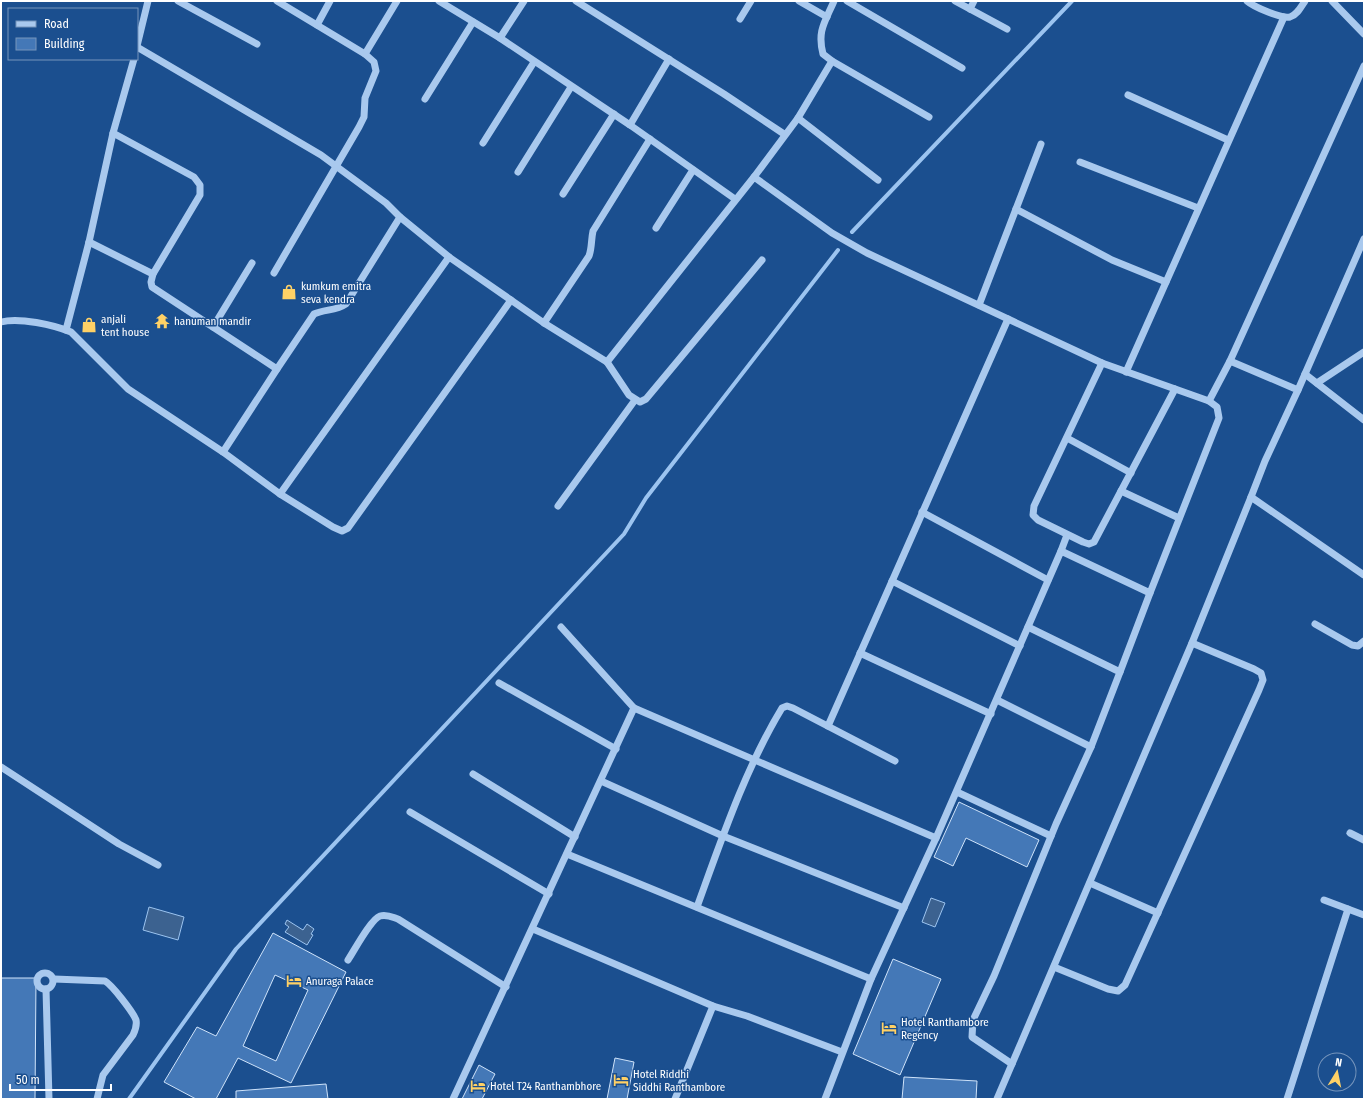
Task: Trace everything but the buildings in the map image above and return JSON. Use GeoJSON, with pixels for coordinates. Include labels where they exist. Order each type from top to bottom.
{"type":"FeatureCollection","features":[{"type":"Feature","properties":{"kind":"street"},"geometry":{"type":"LineString","coordinates":[[138,43],[148,1]]}},
{"type":"Feature","properties":{"kind":"street"},"geometry":{"type":"LineString","coordinates":[[178,1],[257,44]]}},
{"type":"Feature","properties":{"kind":"street"},"geometry":{"type":"LineString","coordinates":[[274,273],[364,117],[365,98],[376,71],[374,62],[365,54],[279,1]]}},
{"type":"Feature","properties":{"kind":"street"},"geometry":{"type":"LineString","coordinates":[[317,25],[330,1]]}},
{"type":"Feature","properties":{"kind":"street"},"geometry":{"type":"LineString","coordinates":[[365,54],[397,1]]}},
{"type":"Feature","properties":{"kind":"street"},"geometry":{"type":"LineString","coordinates":[[439,1],[500,38],[571,87],[614,114],[735,199]]}},
{"type":"Feature","properties":{"kind":"street"},"geometry":{"type":"LineString","coordinates":[[500,38],[524,1]]}},
{"type":"Feature","properties":{"kind":"street"},"geometry":{"type":"LineString","coordinates":[[576,1],[784,134]]}},
{"type":"Feature","properties":{"kind":"street"},"geometry":{"type":"LineString","coordinates":[[740,19],[751,1]]}},
{"type":"Feature","properties":{"kind":"street"},"geometry":{"type":"LineString","coordinates":[[799,1],[827,17]]}},
{"type":"Feature","properties":{"kind":"street"},"geometry":{"type":"LineString","coordinates":[[834,1],[822,27],[819,41],[823,54],[832,61],[929,117]]}},
{"type":"Feature","properties":{"kind":"street"},"geometry":{"type":"LineString","coordinates":[[847,1],[962,68]]}},
{"type":"Feature","properties":{"kind":"street"},"geometry":{"type":"LineString","coordinates":[[955,1],[1007,29]]}},
{"type":"Feature","properties":{"kind":"street"},"geometry":{"type":"LineString","coordinates":[[970,9],[974,1]]}},
{"type":"Feature","properties":{"kind":"street"},"geometry":{"type":"LineString","coordinates":[[1247,1],[1284,17],[1292,16],[1299,10],[1305,1]]}},
{"type":"Feature","properties":{"kind":"street"},"geometry":{"type":"LineString","coordinates":[[1332,1],[1364,34]]}},
{"type":"Feature","properties":{"kind":"street"},"geometry":{"type":"LineString","coordinates":[[1126,372],[1284,17]]}},
{"type":"Feature","properties":{"kind":"street"},"geometry":{"type":"LineString","coordinates":[[425,99],[473,22]]}},
{"type":"Feature","properties":{"kind":"street"},"geometry":{"type":"LineString","coordinates":[[138,48],[320,155],[386,203],[400,217],[449,257],[544,323],[607,362],[629,395],[640,402],[646,399],[762,260]]}},
{"type":"Feature","properties":{"kind":"street"},"geometry":{"type":"LineString","coordinates":[[66,330],[89,242],[113,134],[134,60]]}},
{"type":"Feature","properties":{"kind":"street"},"geometry":{"type":"LineString","coordinates":[[630,125],[669,60]]}},
{"type":"Feature","properties":{"kind":"street"},"geometry":{"type":"LineString","coordinates":[[607,362],[754,177],[784,134],[798,118],[832,61]]}},
{"type":"Feature","properties":{"kind":"street"},"geometry":{"type":"LineString","coordinates":[[483,143],[534,62]]}},
{"type":"Feature","properties":{"kind":"street"},"geometry":{"type":"LineString","coordinates":[[1209,401],[1230,361],[1364,66]]}},
{"type":"Feature","properties":{"kind":"street"},"geometry":{"type":"LineString","coordinates":[[518,172],[571,87]]}},
{"type":"Feature","properties":{"kind":"street"},"geometry":{"type":"LineString","coordinates":[[1128,95],[1228,140]]}},
{"type":"Feature","properties":{"kind":"street"},"geometry":{"type":"LineString","coordinates":[[563,194],[614,114]]}},
{"type":"Feature","properties":{"kind":"street"},"geometry":{"type":"LineString","coordinates":[[798,118],[878,180]]}},
{"type":"Feature","properties":{"kind":"street"},"geometry":{"type":"LineString","coordinates":[[113,134],[194,177],[200,185],[200,195],[153,274],[151,282],[152,287],[277,369]]}},
{"type":"Feature","properties":{"kind":"street"},"geometry":{"type":"LineString","coordinates":[[544,323],[589,256],[592,248],[590,241],[593,231],[650,139]]}},
{"type":"Feature","properties":{"kind":"street"},"geometry":{"type":"LineString","coordinates":[[979,305],[1041,144]]}},
{"type":"Feature","properties":{"kind":"street"},"geometry":{"type":"LineString","coordinates":[[1080,162],[1198,208]]}},
{"type":"Feature","properties":{"kind":"street"},"geometry":{"type":"LineString","coordinates":[[656,228],[693,170]]}},
{"type":"Feature","properties":{"kind":"street"},"geometry":{"type":"LineString","coordinates":[[754,177],[832,233],[867,253],[1102,363],[1209,401],[1217,407],[1220,418],[1179,518],[1166,556],[1150,593],[1091,747],[1051,836],[994,976],[973,1020],[972,1038],[1012,1064]]}},
{"type":"Feature","properties":{"kind":"street"},"geometry":{"type":"LineString","coordinates":[[1016,209],[1112,260],[1166,282]]}},
{"type":"Feature","properties":{"kind":"street"},"geometry":{"type":"LineString","coordinates":[[223,452],[314,314],[322,311],[339,309],[346,304],[400,217]]}},
{"type":"Feature","properties":{"kind":"street"},"geometry":{"type":"LineString","coordinates":[[997,1099],[1192,643],[1265,461],[1298,390],[1364,239]]}},
{"type":"Feature","properties":{"kind":"street"},"geometry":{"type":"LineString","coordinates":[[89,242],[153,274]]}},
{"type":"Feature","properties":{"kind":"street"},"geometry":{"type":"LineString","coordinates":[[280,494],[449,257]]}},
{"type":"Feature","properties":{"kind":"street"},"geometry":{"type":"LineString","coordinates":[[213,327],[252,263]]}},
{"type":"Feature","properties":{"kind":"street"},"geometry":{"type":"LineString","coordinates":[[1,322],[10,319],[71,332],[128,389],[223,452],[280,494],[342,531],[348,528],[511,300]]}},
{"type":"Feature","properties":{"kind":"street"},"geometry":{"type":"LineString","coordinates":[[828,726],[1008,319]]}},
{"type":"Feature","properties":{"kind":"street"},"geometry":{"type":"LineString","coordinates":[[1317,383],[1364,352]]}},
{"type":"Feature","properties":{"kind":"street"},"geometry":{"type":"LineString","coordinates":[[1230,361],[1298,390]]}},
{"type":"Feature","properties":{"kind":"street"},"geometry":{"type":"LineString","coordinates":[[1102,363],[1034,506],[1034,514],[1043,523],[1089,544],[1094,542],[1175,389]]}},
{"type":"Feature","properties":{"kind":"street"},"geometry":{"type":"LineString","coordinates":[[1305,374],[1364,420]]}},
{"type":"Feature","properties":{"kind":"street"},"geometry":{"type":"LineString","coordinates":[[558,506],[635,400]]}},
{"type":"Feature","properties":{"kind":"street"},"geometry":{"type":"LineString","coordinates":[[1066,438],[1131,473]]}},
{"type":"Feature","properties":{"kind":"street"},"geometry":{"type":"LineString","coordinates":[[1121,491],[1179,518]]}},
{"type":"Feature","properties":{"kind":"street"},"geometry":{"type":"LineString","coordinates":[[1251,497],[1364,575]]}},
{"type":"Feature","properties":{"kind":"street"},"geometry":{"type":"LineString","coordinates":[[922,512],[1048,580]]}},
{"type":"Feature","properties":{"kind":"street"},"geometry":{"type":"LineString","coordinates":[[825,1099],[871,979],[957,792],[1068,535]]}},
{"type":"Feature","properties":{"kind":"street"},"geometry":{"type":"LineString","coordinates":[[1061,552],[1150,593]]}},
{"type":"Feature","properties":{"kind":"street"},"geometry":{"type":"LineString","coordinates":[[892,581],[1020,646]]}},
{"type":"Feature","properties":{"kind":"street"},"geometry":{"type":"LineString","coordinates":[[1315,624],[1352,645],[1358,646],[1364,640]]}},
{"type":"Feature","properties":{"kind":"street"},"geometry":{"type":"LineString","coordinates":[[561,627],[634,708],[936,838]]}},
{"type":"Feature","properties":{"kind":"street"},"geometry":{"type":"LineString","coordinates":[[1028,627],[1120,672]]}},
{"type":"Feature","properties":{"kind":"street"},"geometry":{"type":"LineString","coordinates":[[1054,967],[1108,990],[1118,991],[1124,985],[1263,680],[1260,673],[1254,668],[1192,643]]}},
{"type":"Feature","properties":{"kind":"street"},"geometry":{"type":"LineString","coordinates":[[860,653],[991,714]]}},
{"type":"Feature","properties":{"kind":"street"},"geometry":{"type":"LineString","coordinates":[[499,683],[616,749]]}},
{"type":"Feature","properties":{"kind":"street"},"geometry":{"type":"LineString","coordinates":[[997,700],[1091,747]]}},
{"type":"Feature","properties":{"kind":"street"},"geometry":{"type":"LineString","coordinates":[[696,908],[723,836],[755,760],[782,708],[787,706],[793,708],[895,760]]}},
{"type":"Feature","properties":{"kind":"street"},"geometry":{"type":"LineString","coordinates":[[453,1099],[634,708]]}},
{"type":"Feature","properties":{"kind":"street"},"geometry":{"type":"LineString","coordinates":[[1,767],[119,844],[158,865]]}},
{"type":"Feature","properties":{"kind":"street"},"geometry":{"type":"LineString","coordinates":[[473,774],[575,837]]}},
{"type":"Feature","properties":{"kind":"street"},"geometry":{"type":"LineString","coordinates":[[601,781],[723,836],[904,908]]}},
{"type":"Feature","properties":{"kind":"street"},"geometry":{"type":"LineString","coordinates":[[957,792],[1051,836]]}},
{"type":"Feature","properties":{"kind":"street"},"geometry":{"type":"LineString","coordinates":[[410,812],[549,894]]}},
{"type":"Feature","properties":{"kind":"street"},"geometry":{"type":"LineString","coordinates":[[1350,833],[1364,840]]}},
{"type":"Feature","properties":{"kind":"street"},"geometry":{"type":"LineString","coordinates":[[567,854],[871,979]]}},
{"type":"Feature","properties":{"kind":"street"},"geometry":{"type":"LineString","coordinates":[[1090,883],[1158,913]]}},
{"type":"Feature","properties":{"kind":"street"},"geometry":{"type":"LineString","coordinates":[[1324,900],[1364,915]]}},
{"type":"Feature","properties":{"kind":"street"},"geometry":{"type":"LineString","coordinates":[[1287,1099],[1348,909]]}},
{"type":"Feature","properties":{"kind":"street"},"geometry":{"type":"LineString","coordinates":[[348,960],[378,916],[388,915],[398,919],[506,987]]}},
{"type":"Feature","properties":{"kind":"street"},"geometry":{"type":"LineString","coordinates":[[533,929],[627,970],[670,986],[713,1006],[747,1016],[842,1052]]}},
{"type":"Feature","properties":{"kind":"street"},"geometry":{"type":"LineString","coordinates":[[46,989],[41,988],[38,984],[39,976],[46,972],[54,979],[105,981],[112,985],[136,1020],[136,1028],[133,1035],[103,1075],[97,1099]]}},
{"type":"Feature","properties":{"kind":"street"},"geometry":{"type":"LineString","coordinates":[[46,989],[53,984],[54,979]]}},
{"type":"Feature","properties":{"kind":"street"},"geometry":{"type":"LineString","coordinates":[[46,989],[49,1099]]}},
{"type":"Feature","properties":{"kind":"street"},"geometry":{"type":"LineString","coordinates":[[675,1099],[713,1006]]}},
{"type":"Feature","properties":{"kind":"water"},"geometry":{"type":"Polygon","coordinates":[[[931,898],[945,903],[935,927],[922,922],[931,898]]]}},
{"type":"Feature","properties":{"kind":"water"},"geometry":{"type":"Polygon","coordinates":[[[149,907],[184,917],[178,940],[143,930],[149,907]]]}},
{"type":"Feature","properties":{"kind":"water"},"geometry":{"type":"Polygon","coordinates":[[[287,920],[303,930],[307,924],[314,929],[311,934],[313,935],[307,945],[285,932],[289,927],[285,924],[287,920]]]}},
{"type":"Feature","properties":{"kind":"waterway"},"geometry":{"type":"LineString","coordinates":[[852,232],[1072,1]]}},
{"type":"Feature","properties":{"kind":"waterway"},"geometry":{"type":"LineString","coordinates":[[129,1099],[236,949],[624,534],[646,498],[838,250]]}},
{"type":"Feature","properties":{"kind":"place","name":"kumkum emitra seva kendra"},"geometry":{"type":"Point","coordinates":[289,292]}},
{"type":"Feature","properties":{"kind":"place","name":"hanuman mandir"},"geometry":{"type":"Point","coordinates":[162,321]}},
{"type":"Feature","properties":{"kind":"place","name":"anjali tent house"},"geometry":{"type":"Point","coordinates":[89,325]}},
{"type":"Feature","properties":{"kind":"place","name":"Anuraga Palace"},"geometry":{"type":"Point","coordinates":[294,981]}},
{"type":"Feature","properties":{"kind":"place","name":"Hotel Ranthambore Regency"},"geometry":{"type":"Point","coordinates":[889,1028]}},
{"type":"Feature","properties":{"kind":"place","name":"Hotel Riddhi Siddhi Ranthambore"},"geometry":{"type":"Point","coordinates":[621,1080]}},
{"type":"Feature","properties":{"kind":"place","name":"Hotel T24 Ranthambhore"},"geometry":{"type":"Point","coordinates":[478,1086]}}]}
